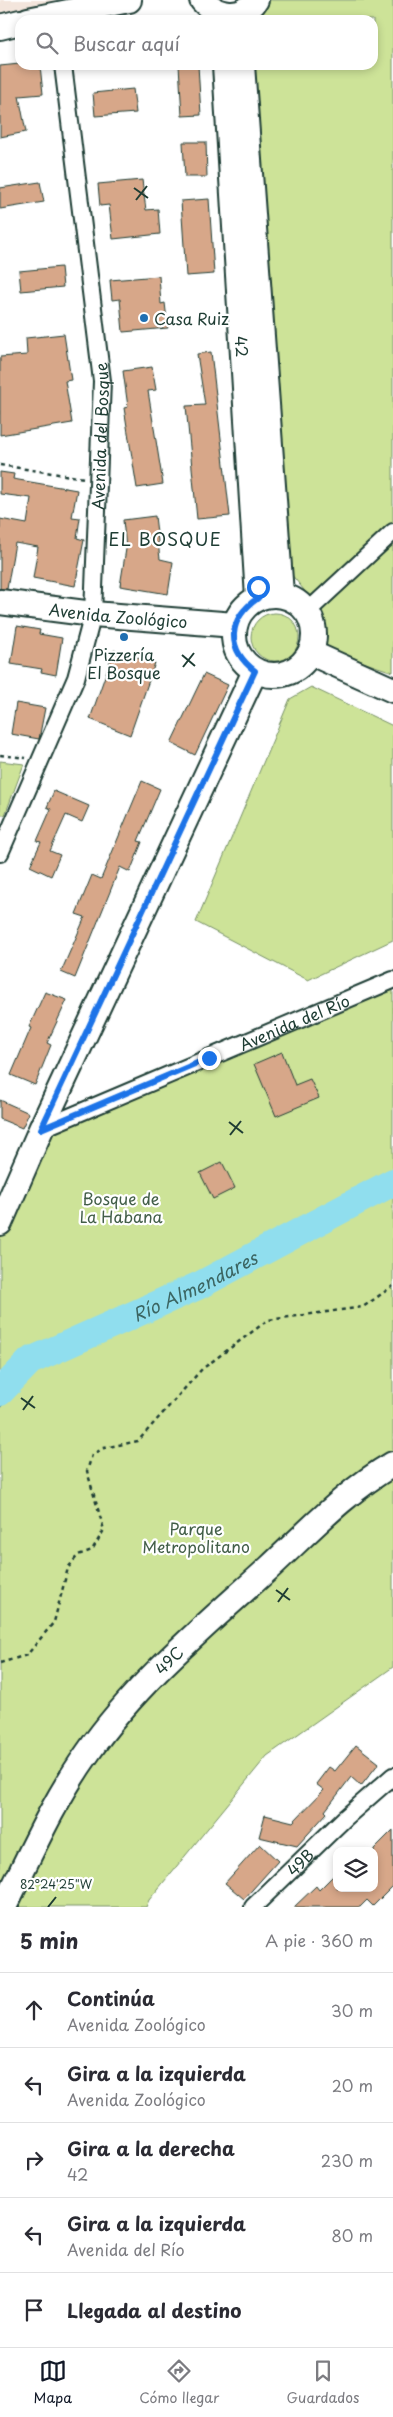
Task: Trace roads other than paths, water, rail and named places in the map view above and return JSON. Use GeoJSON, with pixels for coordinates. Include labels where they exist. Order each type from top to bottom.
{"type":"FeatureCollection","features":[{"type":"Feature","properties":{"kind":"street"},"geometry":{"type":"LineString","coordinates":[[62,15],[129,0]]}},
{"type":"Feature","properties":{"kind":"street"},"geometry":{"type":"LineString","coordinates":[[209,9],[225,14],[247,10]]}},
{"type":"Feature","properties":{"kind":"street"},"geometry":{"type":"LineString","coordinates":[[0,27],[15,23]]}},
{"type":"Feature","properties":{"kind":"street","name":"Avenida del Bosque"},"geometry":{"type":"LineString","coordinates":[[0,853],[5,830],[40,760],[76,678],[93,614],[102,382],[64,70]]}},
{"type":"Feature","properties":{"kind":"street","name":"42"},"geometry":{"type":"LineString","coordinates":[[225,70],[270,596]]}},
{"type":"Feature","properties":{"kind":"street","name":"42"},"geometry":{"type":"LineString","coordinates":[[242,70],[270,596]]}},
{"type":"Feature","properties":{"kind":"street"},"geometry":{"type":"LineString","coordinates":[[307,612],[393,532]]}},
{"type":"Feature","properties":{"kind":"street"},"geometry":{"type":"LineString","coordinates":[[270,596],[299,604],[307,612],[315,632],[311,653],[299,668],[281,676],[268,676],[255,671],[245,663],[237,652],[234,643],[235,626],[246,606],[270,596]]}},
{"type":"Feature","properties":{"kind":"street","name":"Avenida Zoológico"},"geometry":{"type":"LineString","coordinates":[[0,602],[93,614],[235,626]]}},
{"type":"Feature","properties":{"kind":"street"},"geometry":{"type":"LineString","coordinates":[[311,653],[393,690]]}},
{"type":"Feature","properties":{"kind":"street"},"geometry":{"type":"LineString","coordinates":[[0,1223],[41,1129],[255,671]]}},
{"type":"Feature","properties":{"kind":"street","name":"Avenida del Río"},"geometry":{"type":"LineString","coordinates":[[41,1129],[393,980]]}},
{"type":"Feature","properties":{"kind":"street","name":"49C"},"geometry":{"type":"LineString","coordinates":[[4,1907],[39,1834],[60,1796],[87,1754],[114,1718],[197,1634],[321,1520],[359,1486],[393,1464]]}},
{"type":"Feature","properties":{"kind":"street","name":"49B"},"geometry":{"type":"LineString","coordinates":[[253,1907],[345,1818],[393,1776]]}},
{"type":"Feature","properties":{"kind":"water"},"geometry":{"type":"Polygon","coordinates":[[[30,1361],[11,1396],[0,1408],[0,1382],[30,1361]]]}},
{"type":"Feature","properties":{"kind":"waterway","name":"Río Almendares"},"geometry":{"type":"LineString","coordinates":[[0,1392],[30,1361],[200,1285],[393,1182]]}},
{"type":"Feature","properties":{"kind":"place","name":"Casa Ruiz"},"geometry":{"type":"Point","coordinates":[144,318]}},
{"type":"Feature","properties":{"kind":"place","name":"Pizzería El Bosque"},"geometry":{"type":"Point","coordinates":[124,637]}},
{"type":"Feature","properties":{"kind":"district","name":"EL BOSQUE"},"geometry":{"type":"Point","coordinates":[165,538]}},
{"type":"Feature","properties":{"kind":"park label","name":"Bosque de La Habana"},"geometry":{"type":"Point","coordinates":[121,1207]}},
{"type":"Feature","properties":{"kind":"park label","name":"Parque Metropolitano"},"geometry":{"type":"Point","coordinates":[196,1537]}}]}
